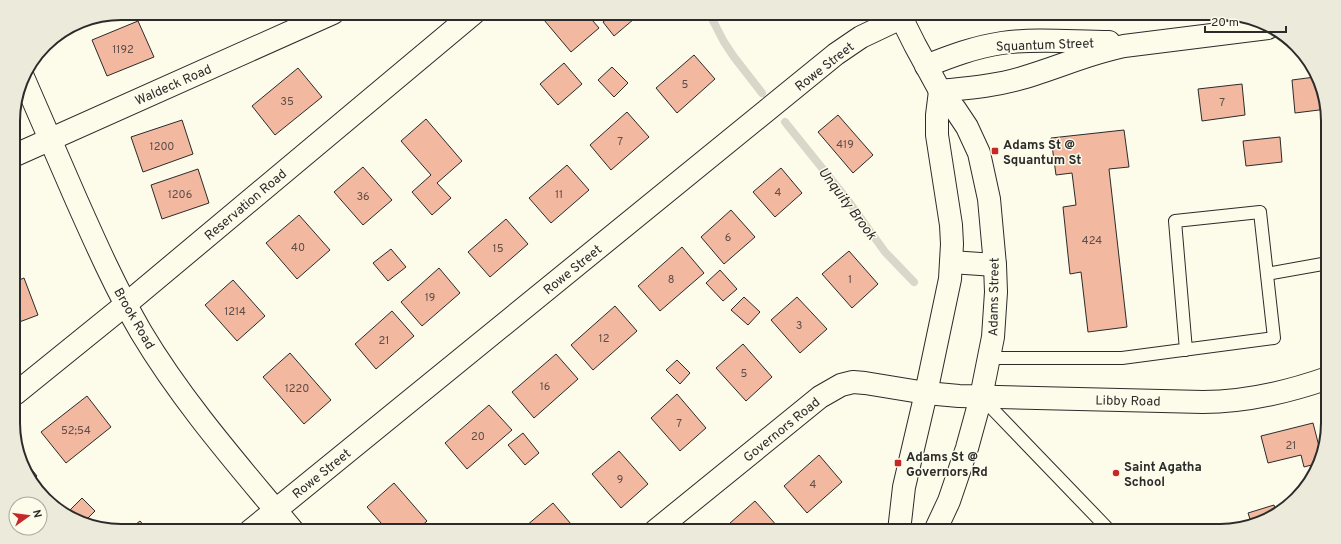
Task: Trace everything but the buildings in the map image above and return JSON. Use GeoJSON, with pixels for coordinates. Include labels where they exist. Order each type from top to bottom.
{"type":"FeatureCollection","features":[{"type":"Feature","properties":{"kind":"street","name":"Waldeck Road"},"geometry":{"type":"LineString","coordinates":[[20,153],[317,20]]}},
{"type":"Feature","properties":{"kind":"street","name":"Reservation Road"},"geometry":{"type":"LineString","coordinates":[[20,390],[466,20]]}},
{"type":"Feature","properties":{"kind":"street","name":"Rowe Street"},"geometry":{"type":"LineString","coordinates":[[259,524],[836,54],[891,20]]}},
{"type":"Feature","properties":{"kind":"street","name":"Adams Street"},"geometry":{"type":"LineString","coordinates":[[903,20],[940,91],[955,109],[967,127],[979,153],[989,199],[995,265],[995,315],[990,358],[967,448],[949,501],[938,524]]}},
{"type":"Feature","properties":{"kind":"street","name":"Squantum Street"},"geometry":{"type":"LineString","coordinates":[[940,91],[1002,83],[1023,78],[1104,50],[1144,43],[1262,29]]}},
{"type":"Feature","properties":{"kind":"street","name":"Squantum Street"},"geometry":{"type":"LineString","coordinates":[[926,66],[952,55],[1003,43],[1037,41],[1144,43]]}},
{"type":"Feature","properties":{"kind":"street","name":"Brook Road"},"geometry":{"type":"LineString","coordinates":[[27,86],[98,248],[125,304],[158,359],[190,404],[288,524]]}},
{"type":"Feature","properties":{"kind":"street"},"geometry":{"type":"LineString","coordinates":[[900,524],[904,487],[947,296],[951,262],[952,244],[949,211],[937,135],[937,115],[940,91]]}},
{"type":"Feature","properties":{"kind":"street"},"geometry":{"type":"LineString","coordinates":[[951,262],[995,265]]}},
{"type":"Feature","properties":{"kind":"street","name":"Libby Road"},"geometry":{"type":"LineString","coordinates":[[926,394],[981,397],[1222,402],[1254,398],[1321,380]]}},
{"type":"Feature","properties":{"kind":"street","name":"Governors Road"},"geometry":{"type":"LineString","coordinates":[[664,524],[820,397],[841,385],[853,382],[865,383],[926,394]]}},
{"type":"Feature","properties":{"kind":"lane"},"geometry":{"type":"LineString","coordinates":[[990,358],[1122,358],[1186,350],[1274,338],[1260,212],[1175,221],[1186,350]]}},
{"type":"Feature","properties":{"kind":"lane"},"geometry":{"type":"LineString","coordinates":[[1267,274],[1321,264]]}},
{"type":"Feature","properties":{"kind":"lane"},"geometry":{"type":"LineString","coordinates":[[981,397],[1103,524]]}},
{"type":"Feature","properties":{"kind":"waterway","name":"Unquity Brook"},"geometry":{"type":"LineString","coordinates":[[713,20],[734,57],[762,93]]}},
{"type":"Feature","properties":{"kind":"waterway","name":"Unquity Brook"},"geometry":{"type":"LineString","coordinates":[[785,122],[847,199],[885,252],[914,282]]}},
{"type":"Feature","properties":{"kind":"place","name":"Adams St @ Squantum St"},"geometry":{"type":"Point","coordinates":[995,151]}},
{"type":"Feature","properties":{"kind":"place","name":"Adams St @ Governors Rd"},"geometry":{"type":"Point","coordinates":[898,463]}},
{"type":"Feature","properties":{"kind":"place","name":"Saint Agatha School"},"geometry":{"type":"Point","coordinates":[1116,473]}}]}
